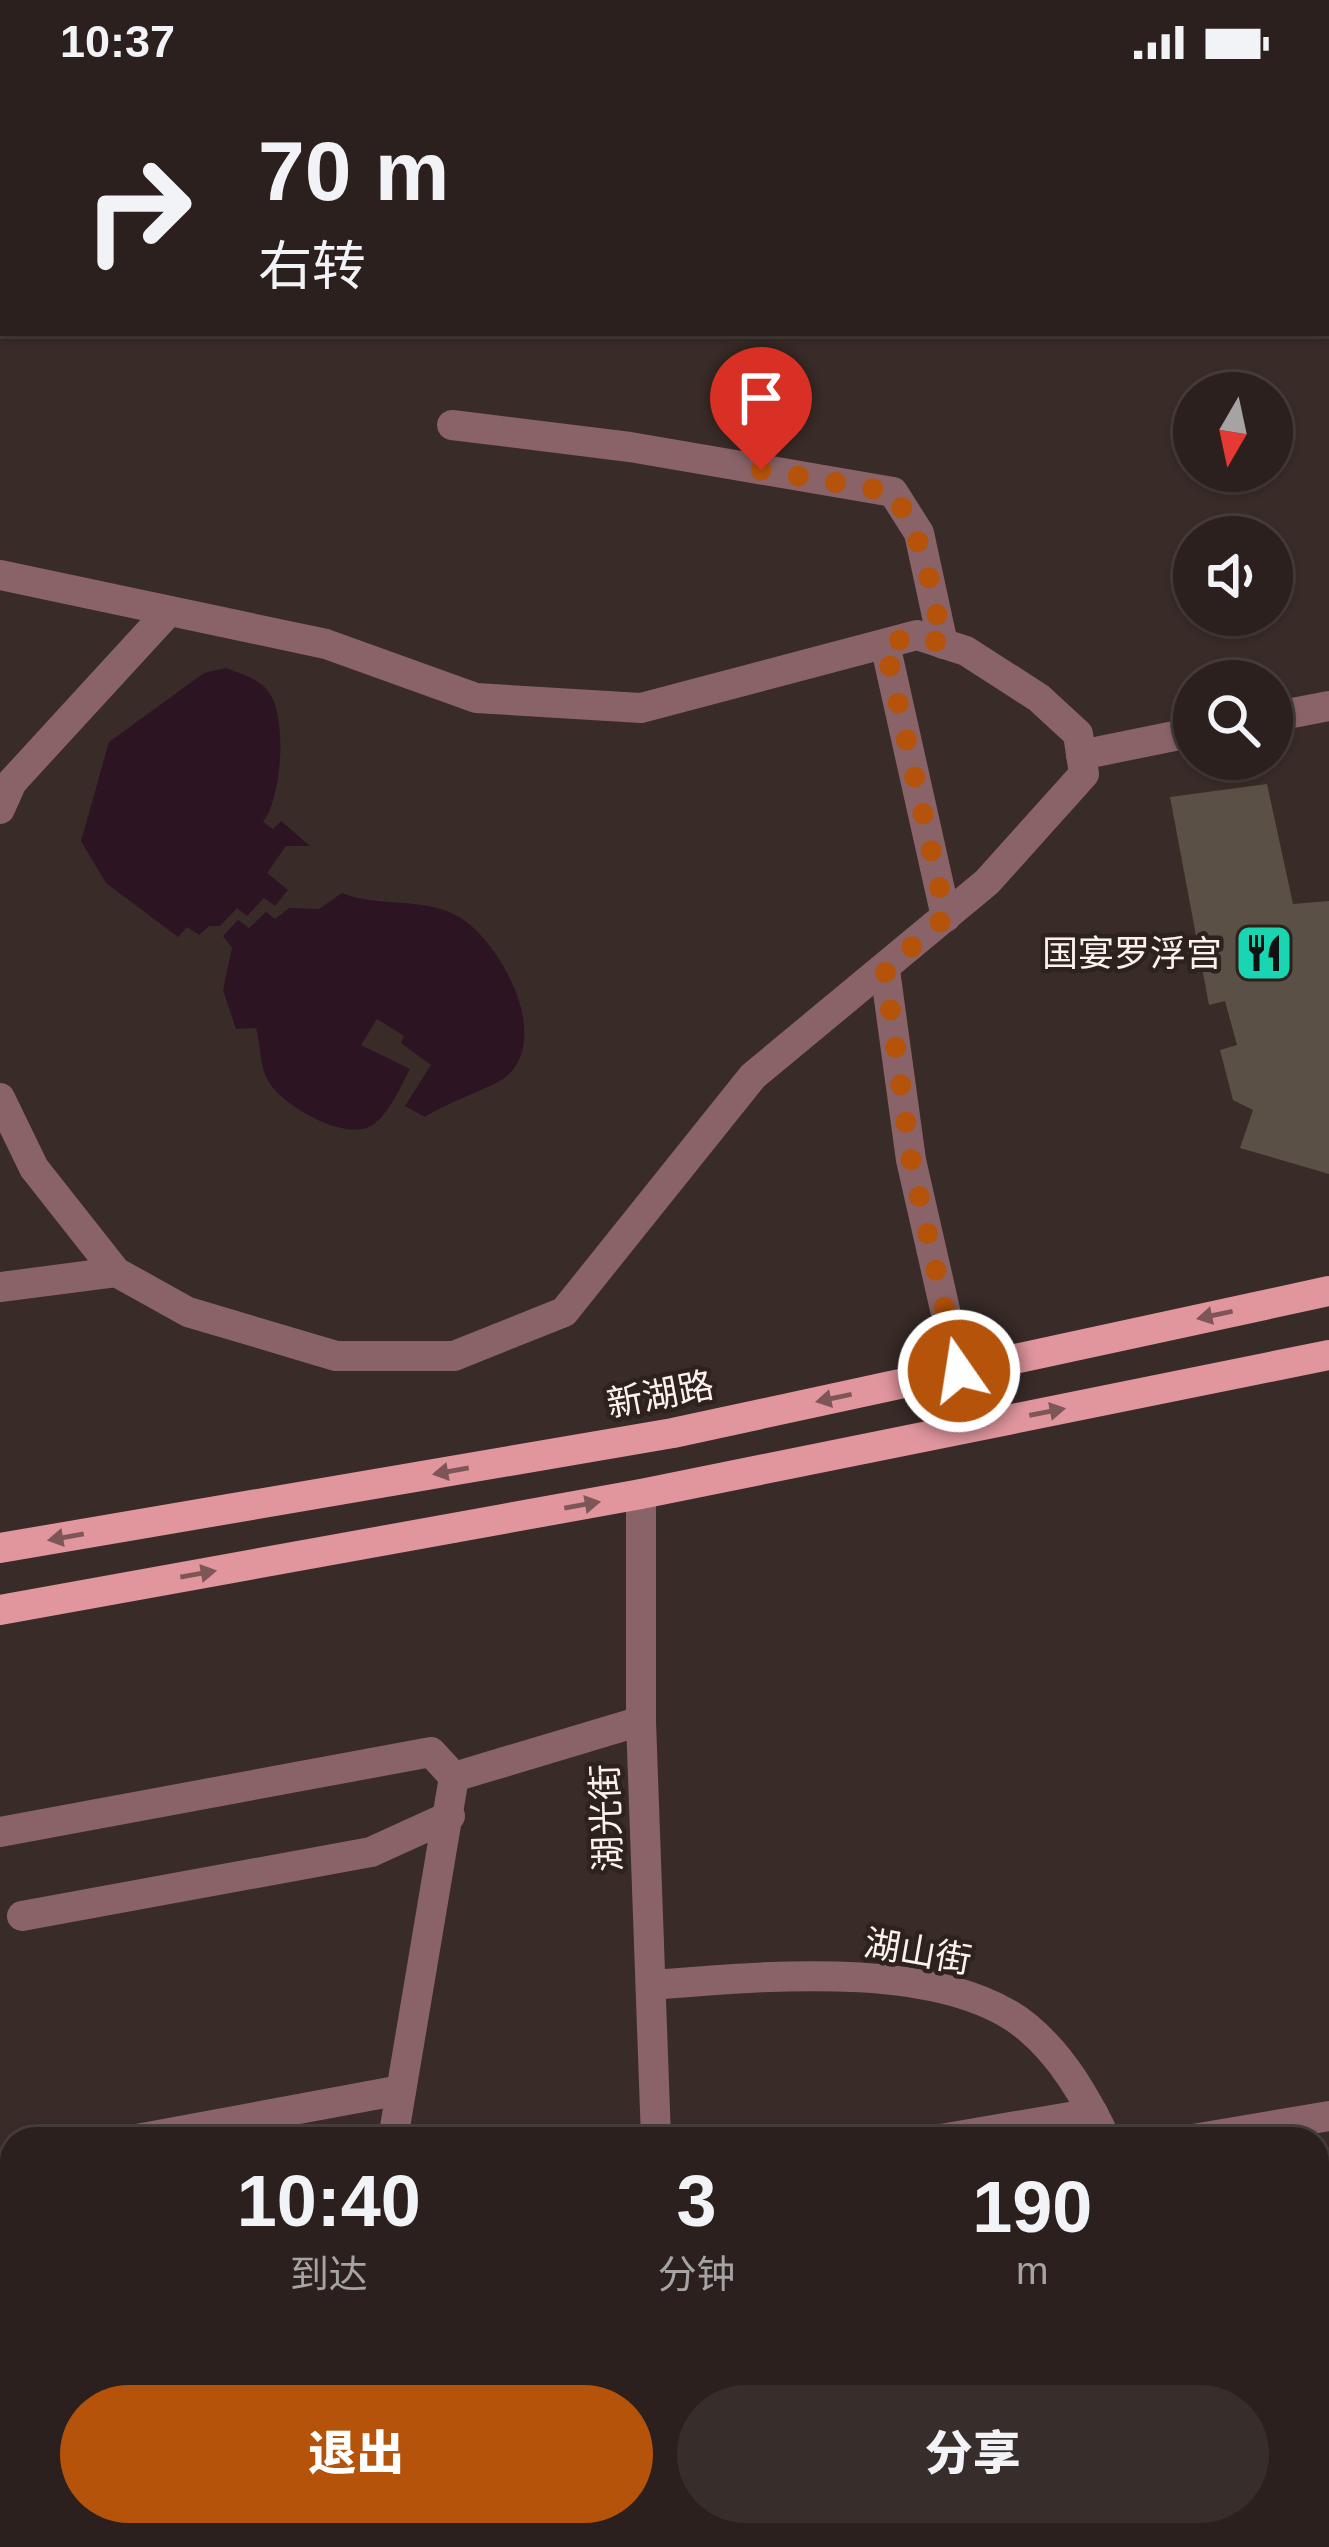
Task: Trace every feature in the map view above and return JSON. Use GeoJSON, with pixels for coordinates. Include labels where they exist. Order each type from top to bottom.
{"type":"FeatureCollection","features":[{"type":"Feature","properties":{"kind":"main road","name":"新湖路"},"geometry":{"type":"LineString","coordinates":[[0,1548],[673,1433],[1329,1291]]}},
{"type":"Feature","properties":{"kind":"main road"},"geometry":{"type":"LineString","coordinates":[[0,1610],[641,1494],[1329,1355]]}},
{"type":"Feature","properties":{"kind":"street"},"geometry":{"type":"LineString","coordinates":[[452,424],[892,492],[919,532],[943,644]]}},
{"type":"Feature","properties":{"kind":"street"},"geometry":{"type":"LineString","coordinates":[[0,575],[326,644],[476,698],[640,708],[917,635],[966,651],[1039,698],[1078,734],[1084,774],[987,882],[753,1076],[564,1312],[454,1356],[336,1356],[188,1312],[116,1271],[34,1168],[0,1098]]}},
{"type":"Feature","properties":{"kind":"street"},"geometry":{"type":"LineString","coordinates":[[0,808],[13,782],[169,611]]}},
{"type":"Feature","properties":{"kind":"street"},"geometry":{"type":"LineString","coordinates":[[885,644],[946,917]]}},
{"type":"Feature","properties":{"kind":"street"},"geometry":{"type":"LineString","coordinates":[[1293,713],[1329,706]]}},
{"type":"Feature","properties":{"kind":"street"},"geometry":{"type":"LineString","coordinates":[[1081,754],[1173,736]]}},
{"type":"Feature","properties":{"kind":"street"},"geometry":{"type":"LineString","coordinates":[[885,970],[911,1160],[959,1371]]}},
{"type":"Feature","properties":{"kind":"street"},"geometry":{"type":"LineString","coordinates":[[0,1288],[116,1271]]}},
{"type":"Feature","properties":{"kind":"street","name":"湖光街"},"geometry":{"type":"LineString","coordinates":[[641,1494],[641,1721],[656,2127]]}},
{"type":"Feature","properties":{"kind":"street"},"geometry":{"type":"LineString","coordinates":[[454,1777],[641,1721]]}},
{"type":"Feature","properties":{"kind":"street"},"geometry":{"type":"LineString","coordinates":[[0,1832],[431,1752],[454,1777],[395,2127]]}},
{"type":"Feature","properties":{"kind":"street"},"geometry":{"type":"LineString","coordinates":[[22,1916],[371,1852],[449,1816]]}},
{"type":"Feature","properties":{"kind":"street","name":"湖山街"},"geometry":{"type":"LineString","coordinates":[[652,1985],[802,1973],[964,1992],[1027,2027],[1081,2089],[1099,2126]]}},
{"type":"Feature","properties":{"kind":"street"},"geometry":{"type":"LineString","coordinates":[[202,2127],[401,2090]]}},
{"type":"Feature","properties":{"kind":"street"},"geometry":{"type":"LineString","coordinates":[[1264,2127],[1329,2116]]}},
{"type":"Feature","properties":{"kind":"shaded area"},"geometry":{"type":"Polygon","coordinates":[[[226,668],[264,687],[278,719],[278,777],[263,822],[273,829],[281,821],[310,846],[286,846],[267,873],[288,890],[275,906],[264,898],[247,916],[237,908],[220,926],[209,926],[199,935],[187,927],[178,937],[106,883],[81,841],[109,742],[204,673],[226,668]]]}},
{"type":"Feature","properties":{"kind":"shaded area"},"geometry":{"type":"Polygon","coordinates":[[[342,893],[431,906],[475,929],[504,967],[522,1014],[520,1059],[507,1076],[425,1117],[405,1106],[431,1065],[401,1043],[404,1036],[377,1019],[361,1045],[410,1069],[374,1124],[350,1130],[321,1122],[274,1089],[263,1067],[256,1028],[236,1029],[223,990],[232,948],[223,936],[238,920],[249,928],[266,912],[275,919],[289,908],[319,909],[342,893]]]}},
{"type":"Feature","properties":{"kind":"building","name":"国宴罗浮宫"},"geometry":{"type":"Polygon","coordinates":[[[1267,784],[1293,904],[1329,901],[1329,1174],[1240,1148],[1253,1110],[1233,1100],[1220,1050],[1237,1045],[1225,1001],[1209,1005],[1170,797],[1267,784]]]}},
{"type":"Feature","properties":{"kind":"place","name":"国宴罗浮宫"},"geometry":{"type":"Point","coordinates":[1264,953]}},
{"type":"Feature","properties":{"kind":"route"},"geometry":{"type":"LineString","coordinates":[[761,470],[892,492],[919,532],[943,644],[917,635],[885,644],[946,917],[885,970],[911,1160],[959,1371]]}}]}
